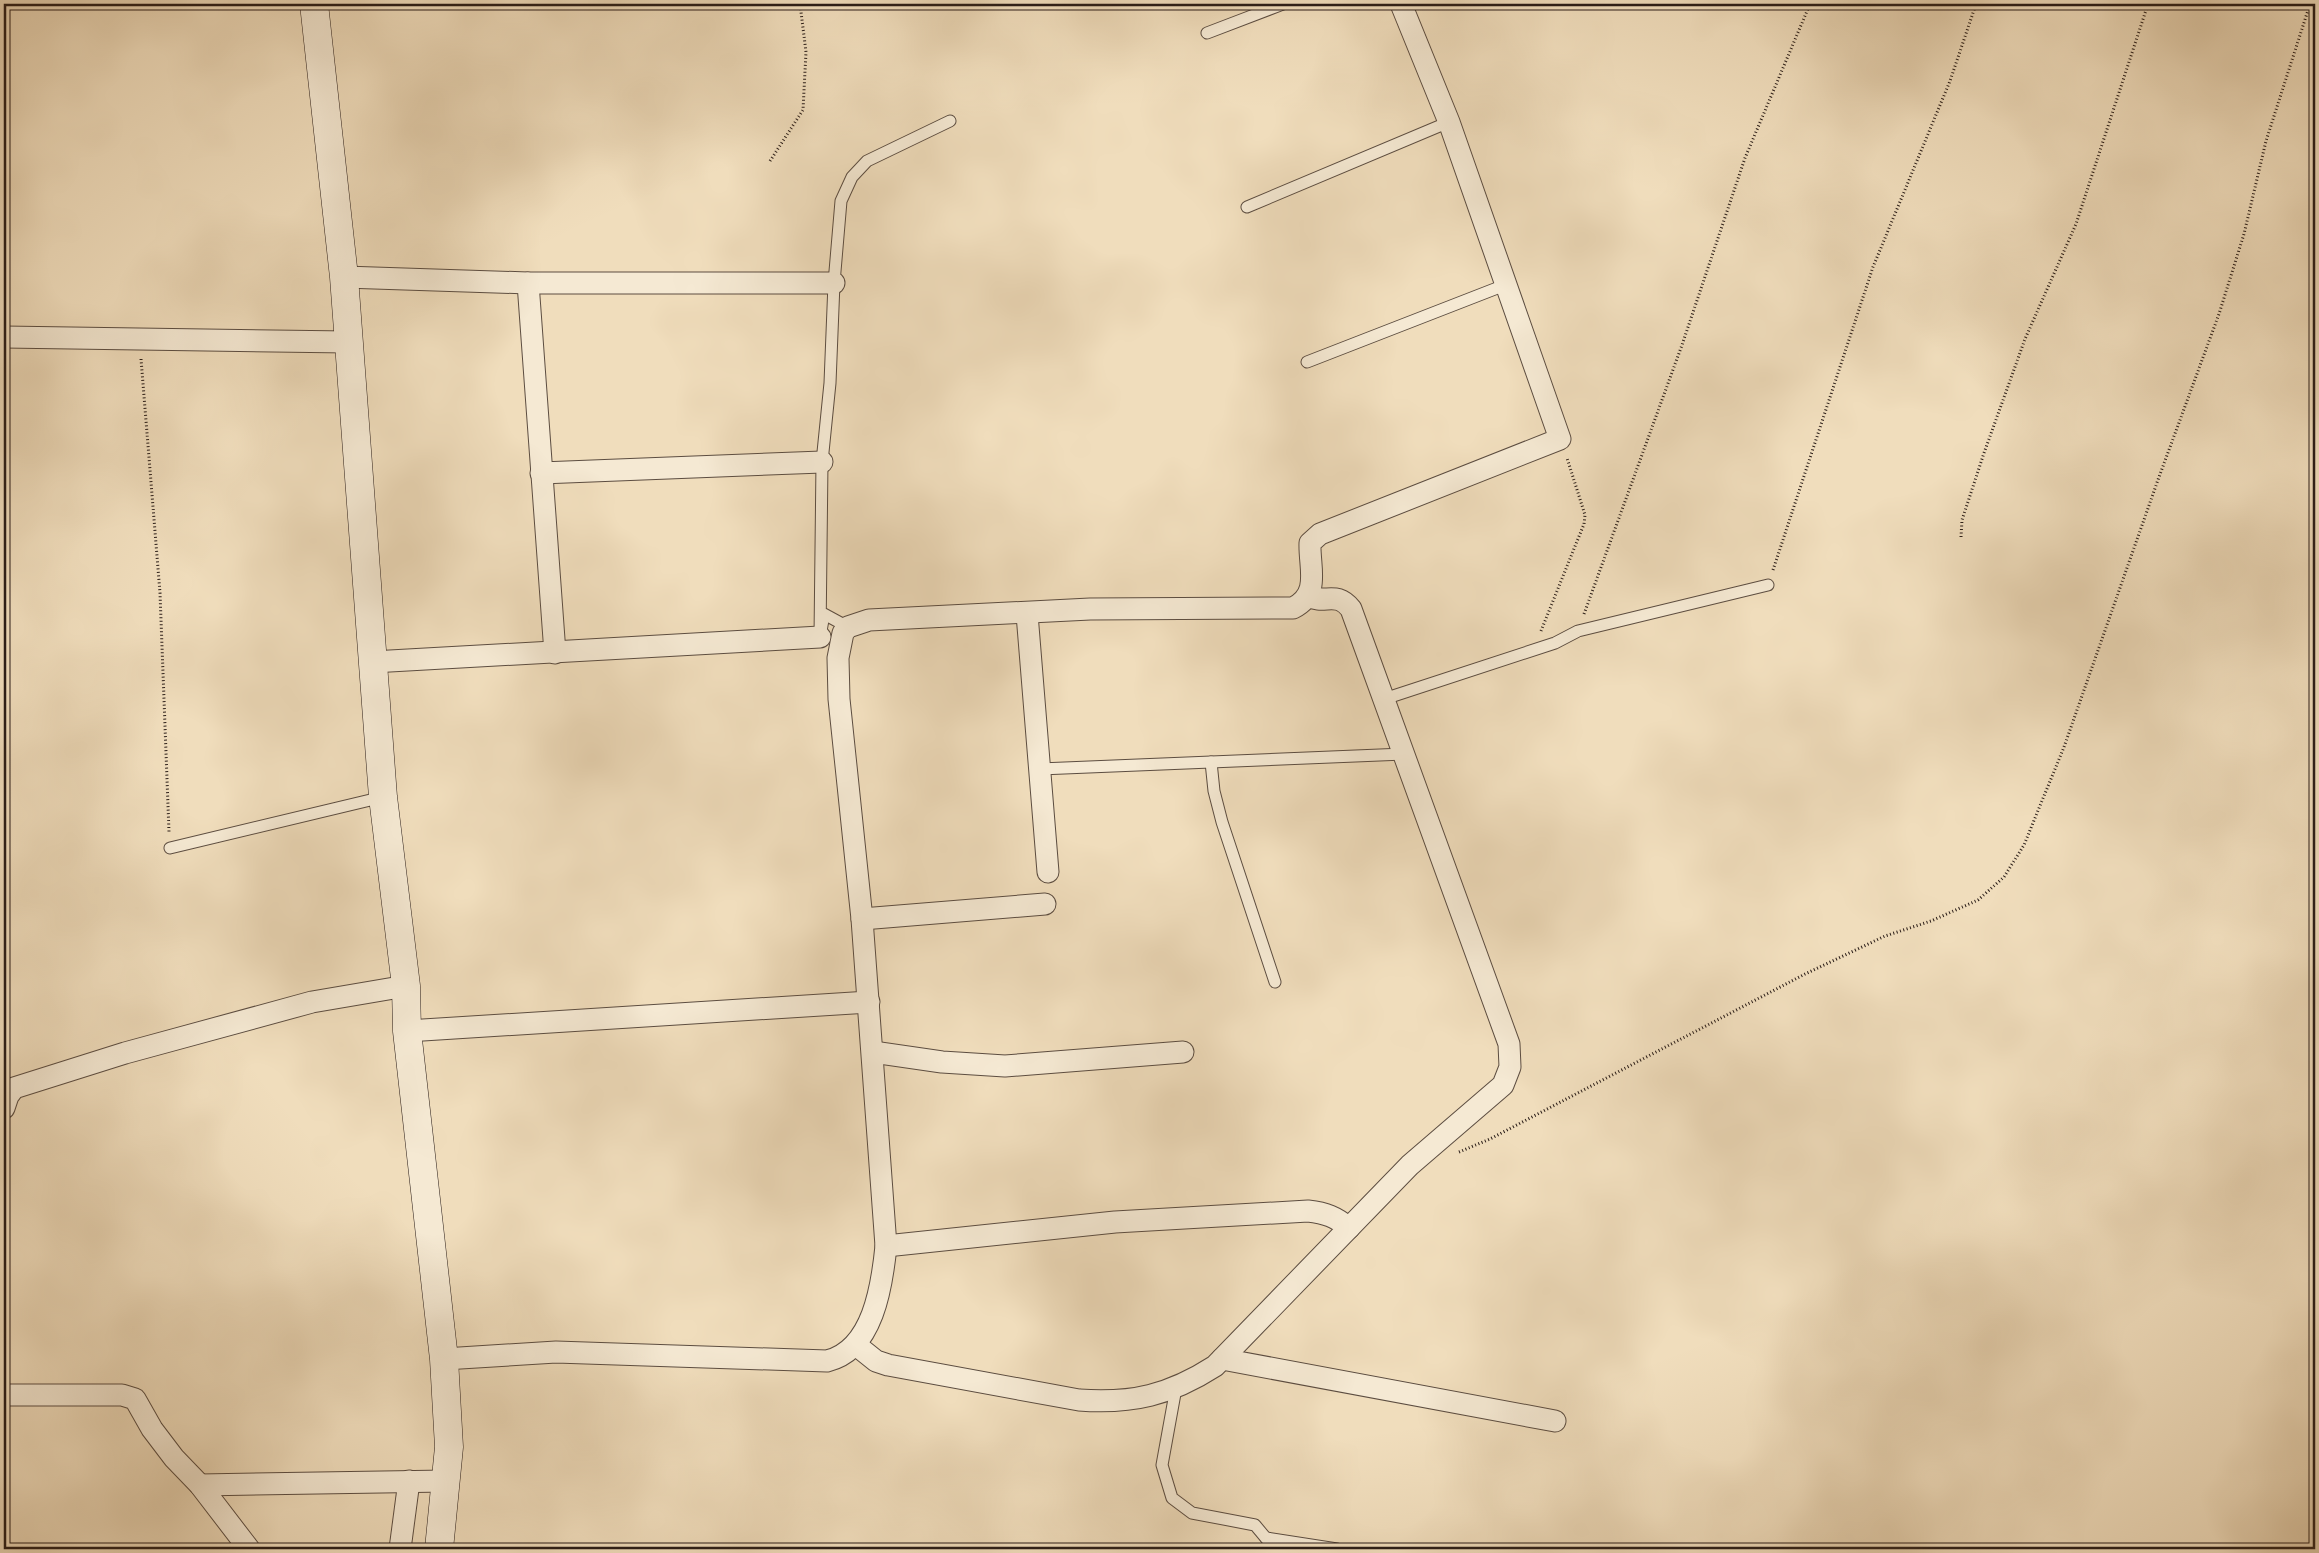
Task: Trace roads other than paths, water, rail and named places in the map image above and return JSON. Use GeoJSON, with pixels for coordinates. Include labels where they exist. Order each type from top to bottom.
{"type":"FeatureCollection","features":[{"type":"Feature","properties":{"kind":"street"},"geometry":{"type":"LineString","coordinates":[[314,4],[344,277],[383,797],[406,986],[407,1031],[444,1359],[449,1447],[439,1549]]}},
{"type":"Feature","properties":{"kind":"street"},"geometry":{"type":"LineString","coordinates":[[444,1359],[556,1352],[816,1361],[838,1358],[856,1346],[862,1336],[881,1286],[886,1246],[862,919],[839,699],[838,658],[843,632],[848,627],[869,620],[1027,614],[1090,609],[1285,608],[1301,604],[1312,589],[1310,543],[1320,534],[1560,439],[1449,122],[1402,4]]}},
{"type":"Feature","properties":{"kind":"street"},"geometry":{"type":"LineString","coordinates":[[344,277],[528,283],[834,282]]}},
{"type":"Feature","properties":{"kind":"street"},"geometry":{"type":"LineString","coordinates":[[528,283],[555,653]]}},
{"type":"Feature","properties":{"kind":"street"},"geometry":{"type":"LineString","coordinates":[[4,336],[348,342]]}},
{"type":"Feature","properties":{"kind":"street"},"geometry":{"type":"LineString","coordinates":[[541,473],[822,462]]}},
{"type":"Feature","properties":{"kind":"street"},"geometry":{"type":"LineString","coordinates":[[856,1346],[876,1361],[888,1365],[1079,1400],[1105,1402],[1130,1400],[1176,1388],[1196,1378],[1222,1359],[1410,1165],[1503,1085],[1510,1067],[1509,1044],[1351,609],[1340,599],[1314,600],[1308,596]]}},
{"type":"Feature","properties":{"kind":"street"},"geometry":{"type":"LineString","coordinates":[[1027,614],[1048,872]]}},
{"type":"Feature","properties":{"kind":"street"},"geometry":{"type":"LineString","coordinates":[[372,662],[820,637]]}},
{"type":"Feature","properties":{"kind":"street"},"geometry":{"type":"LineString","coordinates":[[862,919],[1045,904]]}},
{"type":"Feature","properties":{"kind":"street"},"geometry":{"type":"LineString","coordinates":[[4,1108],[8,1096],[14,1088],[74,1068],[312,1002],[406,986]]}},
{"type":"Feature","properties":{"kind":"street"},"geometry":{"type":"LineString","coordinates":[[407,1031],[869,1002]]}},
{"type":"Feature","properties":{"kind":"street"},"geometry":{"type":"LineString","coordinates":[[872,1052],[942,1062],[1006,1066],[1183,1052]]}},
{"type":"Feature","properties":{"kind":"street"},"geometry":{"type":"LineString","coordinates":[[886,1246],[1114,1222],[1308,1210],[1326,1213],[1338,1219],[1349,1228]]}},
{"type":"Feature","properties":{"kind":"street"},"geometry":{"type":"LineString","coordinates":[[1222,1359],[1555,1421]]}},
{"type":"Feature","properties":{"kind":"street"},"geometry":{"type":"LineString","coordinates":[[4,1394],[122,1395],[135,1399],[152,1429],[174,1458],[200,1485],[249,1549]]}},
{"type":"Feature","properties":{"kind":"street"},"geometry":{"type":"LineString","coordinates":[[400,1549],[409,1481]]}},
{"type":"Feature","properties":{"kind":"street"},"geometry":{"type":"LineString","coordinates":[[200,1485],[446,1481]]}},
{"type":"Feature","properties":{"kind":"lane"},"geometry":{"type":"LineString","coordinates":[[1207,33],[1283,4]]}},
{"type":"Feature","properties":{"kind":"lane"},"geometry":{"type":"LineString","coordinates":[[820,637],[822,462],[830,383],[834,282],[841,201],[858,169],[876,155],[950,121]]}},
{"type":"Feature","properties":{"kind":"lane"},"geometry":{"type":"LineString","coordinates":[[1247,207],[1449,122]]}},
{"type":"Feature","properties":{"kind":"lane"},"geometry":{"type":"LineString","coordinates":[[1307,362],[1505,285]]}},
{"type":"Feature","properties":{"kind":"lane"},"geometry":{"type":"LineString","coordinates":[[1384,698],[1555,643],[1578,631],[1768,585]]}},
{"type":"Feature","properties":{"kind":"lane"},"geometry":{"type":"LineString","coordinates":[[820,637],[824,614],[848,627]]}},
{"type":"Feature","properties":{"kind":"lane"},"geometry":{"type":"LineString","coordinates":[[1040,769],[1404,754]]}},
{"type":"Feature","properties":{"kind":"lane"},"geometry":{"type":"LineString","coordinates":[[1212,762],[1214,791],[1222,822],[1276,982]]}},
{"type":"Feature","properties":{"kind":"lane"},"geometry":{"type":"LineString","coordinates":[[170,848],[383,797]]}},
{"type":"Feature","properties":{"kind":"lane"},"geometry":{"type":"LineString","coordinates":[[1176,1388],[1162,1465],[1172,1498],[1192,1513],[1255,1525],[1276,1549]]}},
{"type":"Feature","properties":{"kind":"lane"},"geometry":{"type":"LineString","coordinates":[[1266,1538],[1337,1549]]}}]}
